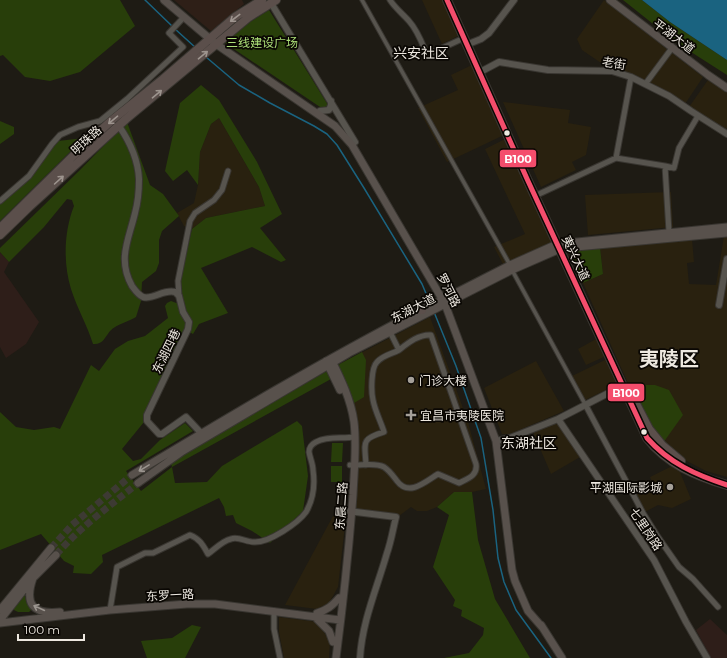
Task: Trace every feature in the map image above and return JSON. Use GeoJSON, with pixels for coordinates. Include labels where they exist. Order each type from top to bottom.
{"type":"FeatureCollection","features":[{"type":"Feature","properties":{"kind":"main road","name":"罗河路"},"geometry":{"type":"LineString","coordinates":[[164,0],[215,41],[335,126],[344,135],[352,145],[446,301]]}},
{"type":"Feature","properties":{"kind":"main road"},"geometry":{"type":"LineString","coordinates":[[215,41],[235,17],[262,0]]}},
{"type":"Feature","properties":{"kind":"main road","name":"夷兴大道"},"geometry":{"type":"LineString","coordinates":[[447,0],[628,389],[649,429],[662,445],[682,462],[703,474],[727,481]]}},
{"type":"Feature","properties":{"kind":"main road","name":"夷兴大道"},"geometry":{"type":"LineString","coordinates":[[453,0],[642,429],[655,448],[679,466],[702,477],[727,484]]}},
{"type":"Feature","properties":{"kind":"main road","name":"平湖大道"},"geometry":{"type":"LineString","coordinates":[[610,0],[727,88]]}},
{"type":"Feature","properties":{"kind":"main road","name":"平湖大道"},"geometry":{"type":"LineString","coordinates":[[616,0],[711,72],[727,82]]}},
{"type":"Feature","properties":{"kind":"main road"},"geometry":{"type":"LineString","coordinates":[[188,62],[215,41],[274,1]]}},
{"type":"Feature","properties":{"kind":"main road","name":"罗河路"},"geometry":{"type":"LineString","coordinates":[[215,41],[337,123],[355,142],[446,301],[498,440],[512,570],[515,581],[528,611],[542,627],[562,658]]}},
{"type":"Feature","properties":{"kind":"main road","name":"明珠路"},"geometry":{"type":"LineString","coordinates":[[0,235],[188,62]]}},
{"type":"Feature","properties":{"kind":"main road","name":"明珠路"},"geometry":{"type":"LineString","coordinates":[[0,228],[112,120],[188,62]]}},
{"type":"Feature","properties":{"kind":"main road","name":"东湖大道"},"geometry":{"type":"LineString","coordinates":[[138,482],[183,451],[358,343],[511,268],[561,246],[727,226]]}},
{"type":"Feature","properties":{"kind":"main road","name":"东湖大道"},"geometry":{"type":"LineString","coordinates":[[561,246],[727,233]]}},
{"type":"Feature","properties":{"kind":"main road","name":"东湖大道"},"geometry":{"type":"LineString","coordinates":[[132,476],[201,433],[329,362],[390,332],[422,312]]}},
{"type":"Feature","properties":{"kind":"main road","name":"东晨二路"},"geometry":{"type":"LineString","coordinates":[[329,362],[344,399],[352,438],[350,511],[336,658]]}},
{"type":"Feature","properties":{"kind":"main road","name":"东晨二路"},"geometry":{"type":"LineString","coordinates":[[332,658],[339,618],[339,598],[350,511]]}},
{"type":"Feature","properties":{"kind":"main road"},"geometry":{"type":"LineString","coordinates":[[0,610],[51,548]]}},
{"type":"Feature","properties":{"kind":"main road"},"geometry":{"type":"LineString","coordinates":[[0,620],[34,578],[56,555]]}},
{"type":"Feature","properties":{"kind":"main road","name":"东罗一路"},"geometry":{"type":"LineString","coordinates":[[34,578],[29,591],[29,597],[32,605],[37,609],[51,613],[164,605],[215,604],[274,612],[317,615]]}},
{"type":"Feature","properties":{"kind":"main road"},"geometry":{"type":"LineString","coordinates":[[334,642],[329,631],[317,615],[332,605],[339,598]]}},
{"type":"Feature","properties":{"kind":"main road","name":"东罗一路"},"geometry":{"type":"LineString","coordinates":[[0,623],[164,601],[215,600],[339,618]]}},
{"type":"Feature","properties":{"kind":"street"},"geometry":{"type":"LineString","coordinates":[[362,0],[511,268],[643,513],[679,567],[693,579],[718,607]]}},
{"type":"Feature","properties":{"kind":"street"},"geometry":{"type":"LineString","coordinates":[[390,0],[410,22],[427,55],[464,38]]}},
{"type":"Feature","properties":{"kind":"street"},"geometry":{"type":"LineString","coordinates":[[472,43],[482,39],[489,33],[514,0]]}},
{"type":"Feature","properties":{"kind":"street","name":"罗河路"},"geometry":{"type":"LineString","coordinates":[[274,1],[355,142]]}},
{"type":"Feature","properties":{"kind":"street"},"geometry":{"type":"LineString","coordinates":[[0,201],[29,176],[60,135],[78,127],[100,121],[127,99],[183,47],[169,33],[184,17]]}},
{"type":"Feature","properties":{"kind":"street"},"geometry":{"type":"LineString","coordinates":[[646,84],[672,48]]}},
{"type":"Feature","properties":{"kind":"street","name":"老街"},"geometry":{"type":"LineString","coordinates":[[484,70],[499,62],[548,70],[612,71],[631,77],[669,96],[727,134]]}},
{"type":"Feature","properties":{"kind":"street"},"geometry":{"type":"LineString","coordinates":[[616,158],[631,77]]}},
{"type":"Feature","properties":{"kind":"street"},"geometry":{"type":"LineString","coordinates":[[320,111],[329,110],[331,101]]}},
{"type":"Feature","properties":{"kind":"street"},"geometry":{"type":"LineString","coordinates":[[539,194],[616,158],[674,168],[679,148],[698,116]]}},
{"type":"Feature","properties":{"kind":"street"},"geometry":{"type":"LineString","coordinates":[[120,126],[133,150],[138,166],[139,179],[137,205],[124,252],[124,262],[128,277],[134,288],[142,296],[149,298],[171,291],[175,292],[179,296]]}},
{"type":"Feature","properties":{"kind":"street"},"geometry":{"type":"LineString","coordinates":[[665,166],[669,232]]}},
{"type":"Feature","properties":{"kind":"street"},"geometry":{"type":"LineString","coordinates":[[179,296],[178,281],[190,221],[195,213],[214,200],[222,190],[228,171]]}},
{"type":"Feature","properties":{"kind":"street"},"geometry":{"type":"LineString","coordinates":[[719,305],[727,259]]}},
{"type":"Feature","properties":{"kind":"street","name":"东湖四巷"},"geometry":{"type":"LineString","coordinates":[[179,296],[183,312],[188,319],[190,326],[147,415],[147,421],[159,434],[162,434],[186,417],[201,433]]}},
{"type":"Feature","properties":{"kind":"street"},"geometry":{"type":"LineString","coordinates":[[390,332],[399,350]]}},
{"type":"Feature","properties":{"kind":"street"},"geometry":{"type":"LineString","coordinates":[[352,465],[380,466],[385,468],[392,473],[402,486],[412,489],[438,474],[459,483],[472,477],[476,471],[476,464],[432,335],[427,334],[415,339],[399,350],[378,361],[373,368],[373,400],[384,432],[371,436],[367,439],[365,444],[366,465]]}},
{"type":"Feature","properties":{"kind":"street"},"geometry":{"type":"LineString","coordinates":[[498,440],[510,438],[558,418],[622,386]]}},
{"type":"Feature","properties":{"kind":"street","name":"七里岗路"},"geometry":{"type":"LineString","coordinates":[[558,418],[654,560],[686,622],[707,658]]}},
{"type":"Feature","properties":{"kind":"street"},"geometry":{"type":"LineString","coordinates":[[110,608],[118,567],[145,553],[153,553],[190,535],[196,537],[202,542],[208,554],[231,538],[257,543],[267,540],[291,526],[306,512],[312,499],[314,471],[309,451],[312,446],[316,442],[331,438],[352,438]]}},
{"type":"Feature","properties":{"kind":"street"},"geometry":{"type":"LineString","coordinates":[[350,511],[396,517],[388,552],[366,624],[360,658]]}},
{"type":"Feature","properties":{"kind":"street"},"geometry":{"type":"LineString","coordinates":[[274,612],[274,629],[280,658]]}},
{"type":"Feature","properties":{"kind":"shaded area"},"geometry":{"type":"Polygon","coordinates":[[[174,0],[242,0],[244,4],[211,31],[174,0]]]}},
{"type":"Feature","properties":{"kind":"shaded area"},"geometry":{"type":"Polygon","coordinates":[[[422,0],[443,0],[460,35],[442,44],[422,0]]]}},
{"type":"Feature","properties":{"kind":"shaded area"},"geometry":{"type":"Polygon","coordinates":[[[604,0],[668,50],[645,81],[604,70],[604,65],[582,50],[577,39],[604,0]]]}},
{"type":"Feature","properties":{"kind":"shaded area"},"geometry":{"type":"Polygon","coordinates":[[[671,52],[703,77],[685,104],[648,83],[671,52]]]}},
{"type":"Feature","properties":{"kind":"shaded area"},"geometry":{"type":"Polygon","coordinates":[[[472,65],[504,135],[447,162],[418,108],[458,90],[451,75],[472,65]]]}},
{"type":"Feature","properties":{"kind":"shaded area"},"geometry":{"type":"Polygon","coordinates":[[[708,80],[727,92],[727,129],[689,107],[708,80]]]}},
{"type":"Feature","properties":{"kind":"shaded area"},"geometry":{"type":"Polygon","coordinates":[[[503,102],[570,110],[568,123],[591,127],[586,155],[572,162],[576,170],[541,187],[503,102]]]}},
{"type":"Feature","properties":{"kind":"shaded area"},"geometry":{"type":"Polygon","coordinates":[[[219,118],[259,187],[265,206],[206,218],[192,229],[184,226],[177,213],[194,203],[198,185],[200,152],[211,124],[219,118]]]}},
{"type":"Feature","properties":{"kind":"shaded area"},"geometry":{"type":"Polygon","coordinates":[[[507,138],[554,242],[503,264],[494,247],[525,234],[485,149],[507,138]]]}},
{"type":"Feature","properties":{"kind":"shaded area"},"geometry":{"type":"Polygon","coordinates":[[[671,192],[673,227],[588,235],[585,195],[671,192]]]}},
{"type":"Feature","properties":{"kind":"shaded area"},"geometry":{"type":"Polygon","coordinates":[[[724,236],[727,236],[727,477],[706,471],[685,460],[663,443],[641,385],[632,392],[583,283],[603,274],[600,247],[692,239],[694,262],[687,263],[689,284],[716,285],[724,236]]]}},
{"type":"Feature","properties":{"kind":"shaded area"},"geometry":{"type":"Polygon","coordinates":[[[0,252],[9,262],[4,272],[39,322],[26,344],[6,358],[0,347],[0,252]]]}},
{"type":"Feature","properties":{"kind":"shaded area","name":"宜昌市夷陵医院"},"geometry":{"type":"Polygon","coordinates":[[[430,317],[468,422],[486,489],[472,492],[454,492],[437,507],[427,511],[417,511],[411,507],[399,516],[355,508],[359,432],[355,408],[338,365],[430,317]]]}},
{"type":"Feature","properties":{"kind":"shaded area"},"geometry":{"type":"Polygon","coordinates":[[[598,338],[606,356],[586,365],[578,349],[598,338]]]}},
{"type":"Feature","properties":{"kind":"shaded area"},"geometry":{"type":"Polygon","coordinates":[[[607,359],[618,384],[585,400],[572,376],[607,359]]]}},
{"type":"Feature","properties":{"kind":"shaded area"},"geometry":{"type":"Polygon","coordinates":[[[536,361],[564,411],[510,434],[502,434],[484,388],[536,361]]]}},
{"type":"Feature","properties":{"kind":"shaded area"},"geometry":{"type":"Polygon","coordinates":[[[557,422],[580,457],[551,474],[533,432],[557,422]]]}},
{"type":"Feature","properties":{"kind":"shaded area"},"geometry":{"type":"Polygon","coordinates":[[[672,466],[680,472],[691,499],[672,508],[658,505],[645,512],[636,495],[654,487],[650,477],[672,466]]]}},
{"type":"Feature","properties":{"kind":"shaded area"},"geometry":{"type":"Polygon","coordinates":[[[333,516],[346,516],[338,587],[329,603],[317,609],[285,605],[333,516]]]}},
{"type":"Feature","properties":{"kind":"shaded area"},"geometry":{"type":"Polygon","coordinates":[[[279,617],[317,622],[330,641],[329,658],[284,658],[279,632],[279,617]]]}},
{"type":"Feature","properties":{"kind":"shaded area"},"geometry":{"type":"Polygon","coordinates":[[[710,619],[727,635],[727,658],[711,658],[696,630],[710,619]]]}},
{"type":"Feature","properties":{"kind":"green space"},"geometry":{"type":"Polygon","coordinates":[[[0,0],[120,0],[135,26],[80,72],[50,81],[25,77],[3,55],[0,56],[0,0]]]}},
{"type":"Feature","properties":{"kind":"green space"},"geometry":{"type":"Polygon","coordinates":[[[623,0],[642,0],[670,22],[727,60],[727,75],[677,43],[623,0]]]}},
{"type":"Feature","properties":{"kind":"green space","name":"三线建设广场"},"geometry":{"type":"Polygon","coordinates":[[[269,10],[328,105],[323,109],[225,43],[250,22],[269,10]]]}},
{"type":"Feature","properties":{"kind":"green space"},"geometry":{"type":"Polygon","coordinates":[[[201,85],[219,100],[257,162],[282,214],[260,228],[286,260],[281,262],[252,247],[201,268],[228,313],[199,324],[193,334],[184,329],[143,416],[144,422],[122,449],[133,461],[141,459],[160,440],[185,423],[193,431],[126,471],[141,491],[172,467],[175,483],[207,482],[222,466],[297,421],[302,426],[308,476],[303,511],[270,543],[252,531],[236,523],[233,515],[226,516],[224,507],[219,498],[102,555],[103,562],[91,574],[73,573],[74,566],[64,561],[41,534],[0,550],[0,412],[16,427],[34,430],[54,427],[60,429],[91,365],[99,371],[115,349],[128,341],[145,336],[168,318],[165,306],[167,303],[171,301],[179,304],[181,295],[180,281],[192,229],[206,218],[265,206],[259,187],[219,118],[211,124],[200,152],[198,185],[187,170],[173,181],[165,171],[180,103],[201,85]]]}},
{"type":"Feature","properties":{"kind":"green space"},"geometry":{"type":"Polygon","coordinates":[[[0,121],[14,127],[14,134],[0,144],[0,121]]]}},
{"type":"Feature","properties":{"kind":"green space"},"geometry":{"type":"Polygon","coordinates":[[[127,122],[150,185],[163,194],[179,216],[162,231],[159,240],[159,263],[156,271],[142,282],[141,301],[136,317],[110,331],[101,342],[93,344],[73,296],[68,279],[66,247],[68,226],[74,206],[72,200],[67,199],[44,227],[9,262],[0,252],[0,248],[127,122]]]}},
{"type":"Feature","properties":{"kind":"green space"},"geometry":{"type":"Polygon","coordinates":[[[84,138],[0,221],[0,204],[30,178],[58,141],[84,138]]]}},
{"type":"Feature","properties":{"kind":"green space"},"geometry":{"type":"Polygon","coordinates":[[[600,247],[603,274],[583,283],[569,250],[600,247]]]}},
{"type":"Feature","properties":{"kind":"green space"},"geometry":{"type":"Polygon","coordinates":[[[362,352],[366,360],[364,397],[354,403],[338,365],[362,352]]]}},
{"type":"Feature","properties":{"kind":"green space"},"geometry":{"type":"Polygon","coordinates":[[[327,371],[331,379],[172,467],[171,464],[195,447],[327,371]]]}},
{"type":"Feature","properties":{"kind":"green space"},"geometry":{"type":"Polygon","coordinates":[[[641,385],[655,385],[669,390],[683,415],[663,443],[650,425],[632,392],[641,385]]]}},
{"type":"Feature","properties":{"kind":"green space"},"geometry":{"type":"Polygon","coordinates":[[[332,443],[343,443],[342,462],[331,462],[332,443]]]}},
{"type":"Feature","properties":{"kind":"green space"},"geometry":{"type":"Polygon","coordinates":[[[331,466],[342,466],[342,482],[331,482],[331,466]]]}},
{"type":"Feature","properties":{"kind":"green space"},"geometry":{"type":"Polygon","coordinates":[[[454,492],[472,492],[478,540],[495,599],[530,658],[444,658],[469,653],[483,635],[484,628],[461,616],[462,610],[453,606],[455,600],[433,567],[449,515],[437,507],[454,492]]]}},
{"type":"Feature","properties":{"kind":"green space"},"geometry":{"type":"Polygon","coordinates":[[[23,594],[27,604],[32,609],[29,612],[18,612],[13,608],[23,594]]]}},
{"type":"Feature","properties":{"kind":"green space"},"geometry":{"type":"Polygon","coordinates":[[[192,625],[201,627],[185,658],[147,658],[141,641],[172,638],[192,625]]]}},
{"type":"Feature","properties":{"kind":"water"},"geometry":{"type":"Polygon","coordinates":[[[642,0],[727,0],[727,60],[670,22],[642,0]]]}},
{"type":"Feature","properties":{"kind":"waterway"},"geometry":{"type":"LineString","coordinates":[[145,0],[172,26]]}},
{"type":"Feature","properties":{"kind":"waterway"},"geometry":{"type":"LineString","coordinates":[[175,29],[196,48]]}},
{"type":"Feature","properties":{"kind":"waterway"},"geometry":{"type":"LineString","coordinates":[[206,57],[239,85],[327,134],[337,145],[364,188],[422,284],[430,303]]}},
{"type":"Feature","properties":{"kind":"waterway"},"geometry":{"type":"LineString","coordinates":[[434,312],[456,366],[481,438],[493,510],[498,558],[504,582],[516,610],[551,658]]}},
{"type":"Feature","properties":{"kind":"tunnel"},"geometry":{"type":"LineString","coordinates":[[51,548],[72,525],[132,475]]}},
{"type":"Feature","properties":{"kind":"tunnel"},"geometry":{"type":"LineString","coordinates":[[56,555],[85,526],[138,483]]}},
{"type":"Feature","properties":{"kind":"transit line","name":"B100"},"geometry":{"type":"LineString","coordinates":[[447,0],[528,181],[647,438],[655,447],[684,467],[727,485]]}},
{"type":"Feature","properties":{"kind":"place","name":"门诊大楼"},"geometry":{"type":"Point","coordinates":[411,380]}},
{"type":"Feature","properties":{"kind":"place","name":"宜昌市夷陵医院"},"geometry":{"type":"Point","coordinates":[411,415]}},
{"type":"Feature","properties":{"kind":"place","name":"平湖国际影城"},"geometry":{"type":"Point","coordinates":[670,487]}},
{"type":"Feature","properties":{"kind":"district","name":"兴安社区"},"geometry":{"type":"Point","coordinates":[421,53]}},
{"type":"Feature","properties":{"kind":"district","name":"夷陵区"},"geometry":{"type":"Point","coordinates":[669,359]}},
{"type":"Feature","properties":{"kind":"district","name":"东湖社区"},"geometry":{"type":"Point","coordinates":[529,443]}}]}
